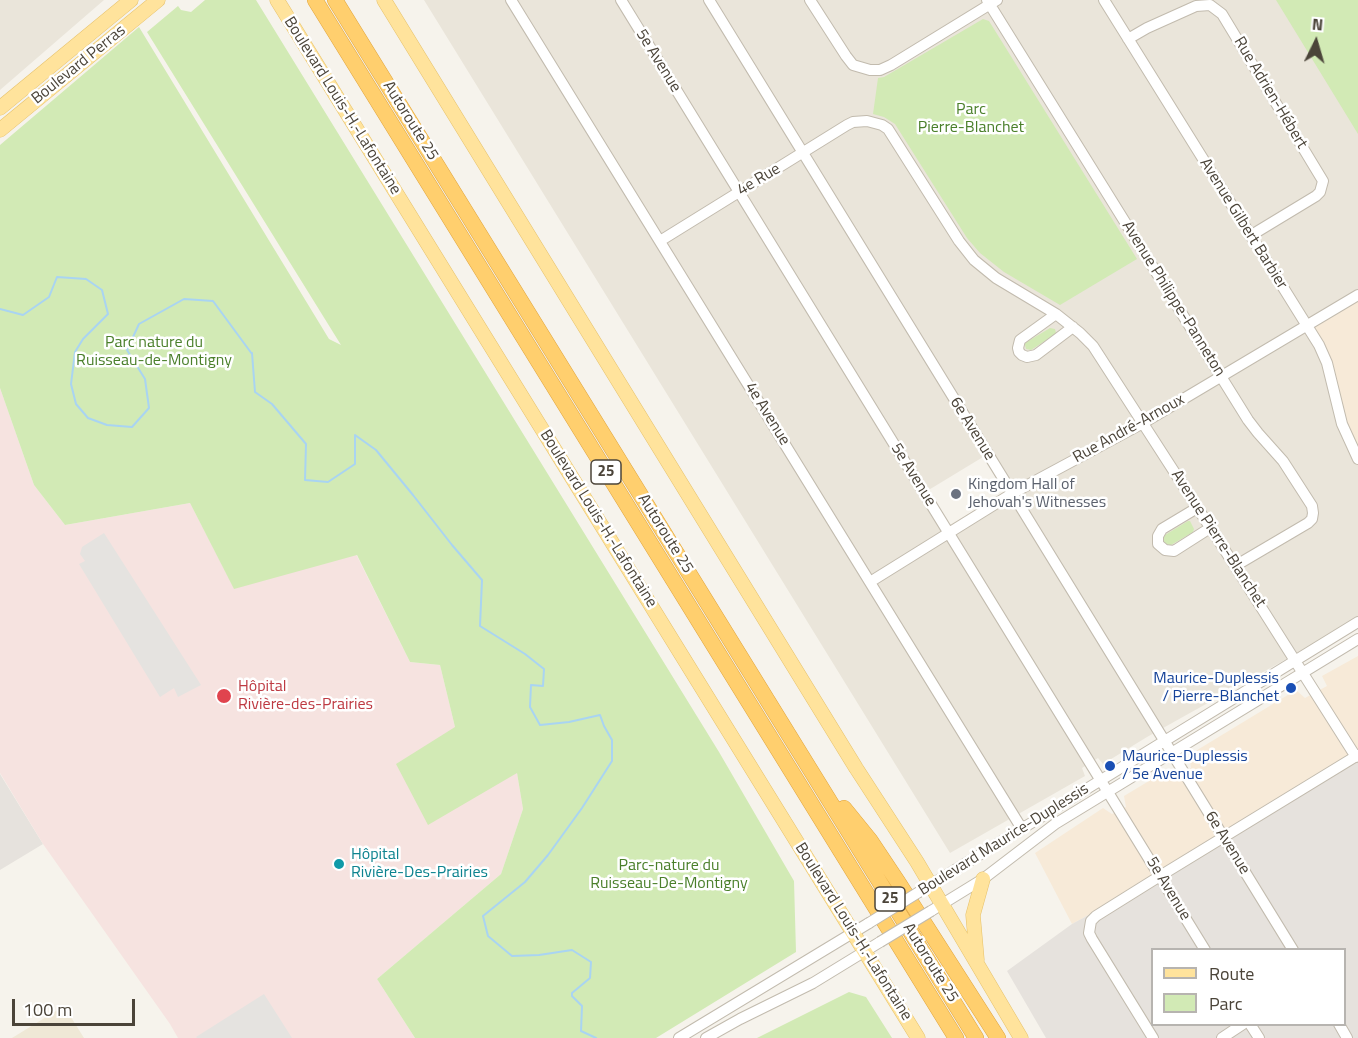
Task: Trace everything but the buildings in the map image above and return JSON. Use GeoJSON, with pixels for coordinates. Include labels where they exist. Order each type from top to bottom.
{"type":"FeatureCollection","features":[{"type":"Feature","properties":{"kind":"highway","name":"Autoroute 25"},"geometry":{"type":"LineString","coordinates":[[315,0],[956,1038]]}},
{"type":"Feature","properties":{"kind":"highway","name":"Autoroute 25"},"geometry":{"type":"LineString","coordinates":[[335,0],[976,1038]]}},
{"type":"Feature","properties":{"kind":"highway"},"geometry":{"type":"LineString","coordinates":[[804,759],[876,849],[998,1038]]}},
{"type":"Feature","properties":{"kind":"main road","name":"Boulevard Perras"},"geometry":{"type":"LineString","coordinates":[[0,108],[131,0]]}},
{"type":"Feature","properties":{"kind":"main road","name":"Boulevard Perras"},"geometry":{"type":"LineString","coordinates":[[0,130],[158,0]]}},
{"type":"Feature","properties":{"kind":"main road","name":"Boulevard Louis-H.-Lafontaine"},"geometry":{"type":"LineString","coordinates":[[277,0],[918,1038]]}},
{"type":"Feature","properties":{"kind":"main road"},"geometry":{"type":"LineString","coordinates":[[384,0],[850,759],[913,855],[925,889],[977,962],[1021,1038]]}},
{"type":"Feature","properties":{"kind":"main road"},"geometry":{"type":"LineString","coordinates":[[977,962],[974,915],[983,879]]}},
{"type":"Feature","properties":{"kind":"street","name":"4e Avenue"},"geometry":{"type":"LineString","coordinates":[[511,0],[1022,829]]}},
{"type":"Feature","properties":{"kind":"street","name":"5e Avenue"},"geometry":{"type":"LineString","coordinates":[[621,0],[1204,948]]}},
{"type":"Feature","properties":{"kind":"street","name":"6e Avenue"},"geometry":{"type":"LineString","coordinates":[[709,0],[1292,948]]}},
{"type":"Feature","properties":{"kind":"street"},"geometry":{"type":"LineString","coordinates":[[810,0],[853,65],[870,70],[880,70],[891,65],[991,1]]}},
{"type":"Feature","properties":{"kind":"street","name":"Avenue Gilbert Barbier"},"geometry":{"type":"LineString","coordinates":[[1104,0],[1319,345],[1327,363],[1342,424],[1358,459]]}},
{"type":"Feature","properties":{"kind":"street","name":"Avenue Philippe-Panneton"},"geometry":{"type":"LineString","coordinates":[[991,1],[1221,377],[1253,427],[1283,461],[1312,506],[1312,519],[1308,523],[1235,566]]}},
{"type":"Feature","properties":{"kind":"street","name":"Rue Adrien-Hébert"},"geometry":{"type":"LineString","coordinates":[[1128,39],[1196,6],[1210,5],[1222,14],[1323,181],[1320,192],[1316,196],[1250,236]]}},
{"type":"Feature","properties":{"kind":"street","name":"4e Rue"},"geometry":{"type":"LineString","coordinates":[[660,241],[847,125],[860,121]]}},
{"type":"Feature","properties":{"kind":"street","name":"Avenue Pierre-Blanchet"},"geometry":{"type":"LineString","coordinates":[[860,121],[882,125],[893,135],[959,241],[974,260],[996,278],[1056,314],[1093,346],[1357,756]]}},
{"type":"Feature","properties":{"kind":"street","name":"Rue André-Arnoux"},"geometry":{"type":"LineString","coordinates":[[870,582],[1013,494],[1143,423],[1358,295]]}},
{"type":"Feature","properties":{"kind":"street"},"geometry":{"type":"LineString","coordinates":[[1056,314],[1020,340],[1018,348],[1022,356],[1036,355],[1073,327]]}},
{"type":"Feature","properties":{"kind":"street"},"geometry":{"type":"LineString","coordinates":[[1197,508],[1162,529],[1158,536],[1158,544],[1165,550],[1174,551],[1210,528]]}},
{"type":"Feature","properties":{"kind":"street","name":"Boulevard Maurice-Duplessis"},"geometry":{"type":"LineString","coordinates":[[679,1038],[1358,622]]}},
{"type":"Feature","properties":{"kind":"street","name":"Boulevard Maurice-Duplessis"},"geometry":{"type":"LineString","coordinates":[[706,1038],[729,1024],[813,983],[983,879],[1055,824],[1358,639]]}},
{"type":"Feature","properties":{"kind":"street"},"geometry":{"type":"LineString","coordinates":[[1153,1038],[1092,939],[1089,933],[1091,921],[1160,876],[1357,756]]}},
{"type":"Feature","properties":{"kind":"street"},"geometry":{"type":"LineString","coordinates":[[1222,1038],[1240,1026]]}},
{"type":"Feature","properties":{"kind":"shaded area"},"geometry":{"type":"Polygon","coordinates":[[[0,0],[104,0],[0,90],[0,0]]]}},
{"type":"Feature","properties":{"kind":"shaded area"},"geometry":{"type":"Polygon","coordinates":[[[424,0],[1358,0],[1358,295],[1319,345],[1358,459],[1358,619],[1103,764],[1098,758],[1082,768],[1085,776],[950,853],[424,0]],[[983,457],[927,491],[948,526],[1005,492],[983,457]]]}},
{"type":"Feature","properties":{"kind":"shaded area"},"geometry":{"type":"Polygon","coordinates":[[[1358,295],[1358,459],[1333,383],[1306,325],[1358,295]]]}},
{"type":"Feature","properties":{"kind":"shaded area","name":"Hôpital Rivière-des-Prairies"},"geometry":{"type":"Polygon","coordinates":[[[0,388],[34,485],[65,525],[190,503],[234,588],[356,554],[410,662],[440,665],[455,727],[517,773],[523,809],[501,874],[377,979],[415,1038],[178,1038],[43,844],[0,773],[0,388]]]}},
{"type":"Feature","properties":{"kind":"shaded area"},"geometry":{"type":"Polygon","coordinates":[[[104,533],[201,685],[178,697],[174,688],[160,697],[79,564],[85,561],[80,554],[82,547],[104,533]]]}},
{"type":"Feature","properties":{"kind":"shaded area"},"geometry":{"type":"Polygon","coordinates":[[[1358,656],[1358,755],[1160,876],[1072,924],[1035,853],[1103,808],[1112,814],[1126,807],[1124,796],[1169,769],[1178,776],[1191,768],[1189,755],[1296,690],[1305,698],[1327,686],[1322,676],[1358,656]]]}},
{"type":"Feature","properties":{"kind":"shaded area"},"geometry":{"type":"Polygon","coordinates":[[[1358,755],[1358,1038],[1046,1038],[1007,971],[1072,924],[1160,876],[1358,755]]]}},
{"type":"Feature","properties":{"kind":"shaded area"},"geometry":{"type":"Polygon","coordinates":[[[0,774],[43,844],[0,870],[0,774]]]}},
{"type":"Feature","properties":{"kind":"shaded area"},"geometry":{"type":"Polygon","coordinates":[[[264,994],[292,1038],[196,1037],[264,994]]]}},
{"type":"Feature","properties":{"kind":"shaded area"},"geometry":{"type":"Polygon","coordinates":[[[64,1006],[84,1038],[12,1038],[64,1006]]]}},
{"type":"Feature","properties":{"kind":"green space","name":"Parc nature du Ruisseau-de-Montigny"},"geometry":{"type":"Polygon","coordinates":[[[205,0],[256,0],[719,752],[794,881],[796,952],[656,1038],[415,1038],[377,979],[501,874],[523,809],[517,773],[428,825],[396,764],[455,727],[440,665],[410,662],[357,555],[234,589],[190,503],[65,525],[34,485],[0,388],[0,145],[139,27],[329,339],[341,345],[147,32],[178,6],[181,10],[191,12],[205,0]]]}},
{"type":"Feature","properties":{"kind":"green space"},"geometry":{"type":"Polygon","coordinates":[[[1276,0],[1358,0],[1358,134],[1276,0]]]}},
{"type":"Feature","properties":{"kind":"green space","name":"Parc Pierre-Blanchet"},"geometry":{"type":"Polygon","coordinates":[[[983,19],[989,21],[1137,259],[1060,305],[1004,272],[980,253],[967,238],[895,124],[884,117],[873,114],[878,78],[884,77],[983,19]]]}},
{"type":"Feature","properties":{"kind":"green space"},"geometry":{"type":"Polygon","coordinates":[[[1050,328],[1055,329],[1054,335],[1031,350],[1026,349],[1025,343],[1050,328]]]}},
{"type":"Feature","properties":{"kind":"green space"},"geometry":{"type":"Polygon","coordinates":[[[1188,521],[1194,529],[1193,532],[1171,545],[1165,544],[1163,539],[1165,535],[1188,521]]]}},
{"type":"Feature","properties":{"kind":"green space"},"geometry":{"type":"Polygon","coordinates":[[[849,992],[866,997],[892,1038],[757,1038],[849,992]]]}},
{"type":"Feature","properties":{"kind":"waterway"},"geometry":{"type":"LineString","coordinates":[[0,309],[23,315],[49,297],[57,277],[86,279],[102,290],[108,314],[83,339],[75,352],[71,384],[76,404],[88,418],[107,425],[132,427],[149,408],[145,379],[127,350],[139,324],[184,299],[213,301],[252,353],[255,392],[272,404],[306,444],[305,480],[328,482],[355,464],[355,435],[376,450],[482,580],[480,626],[525,654],[544,669],[543,686],[531,685],[530,707],[540,725],[569,722],[600,715],[612,740],[612,761],[548,855],[525,882],[483,916],[488,936],[512,956],[572,950],[591,962],[590,978],[572,993],[572,996],[582,1006],[581,1031],[596,1038]]}},
{"type":"Feature","properties":{"kind":"place","name":"Kingdom Hall of Jehovah's Witnesses"},"geometry":{"type":"Point","coordinates":[956,494]}},
{"type":"Feature","properties":{"kind":"place","name":"Maurice-Duplessis / Pierre-Blanchet"},"geometry":{"type":"Point","coordinates":[1291,688]}},
{"type":"Feature","properties":{"kind":"place","name":"Hôpital Rivière-des-Prairies"},"geometry":{"type":"Point","coordinates":[224,696]}},
{"type":"Feature","properties":{"kind":"place","name":"Maurice-Duplessis / 5e Avenue"},"geometry":{"type":"Point","coordinates":[1110,766]}},
{"type":"Feature","properties":{"kind":"place","name":"Hôpital Rivière-Des-Prairies"},"geometry":{"type":"Point","coordinates":[339,864]}},
{"type":"Feature","properties":{"kind":"park label","name":"Parc-nature du Ruisseau-De-Montigny"},"geometry":{"type":"Point","coordinates":[669,875]}}]}
